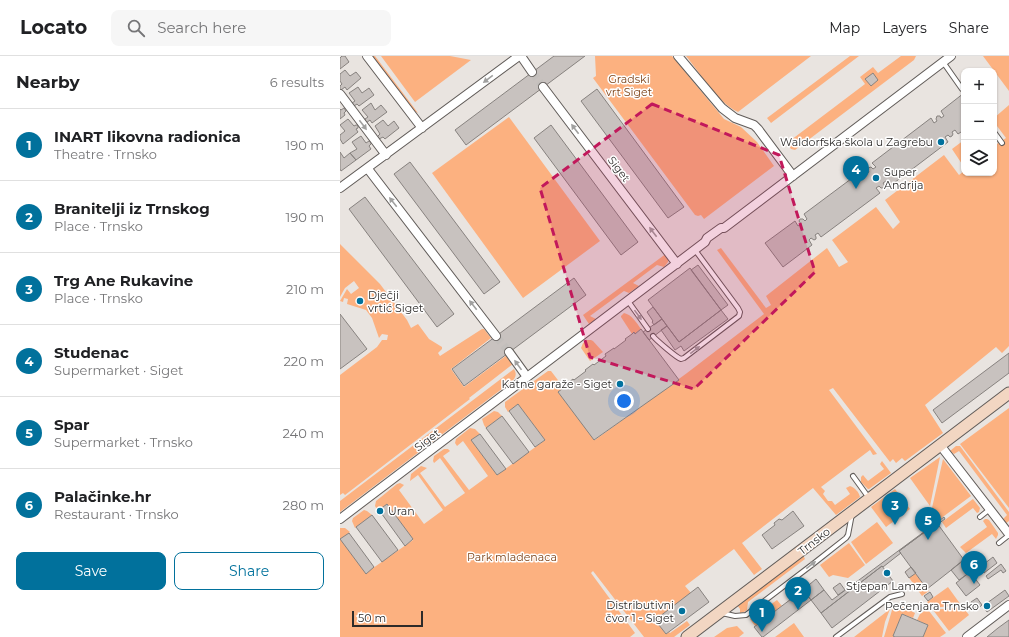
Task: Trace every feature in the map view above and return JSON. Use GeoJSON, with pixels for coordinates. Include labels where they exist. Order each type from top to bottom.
{"type":"FeatureCollection","features":[{"type":"Feature","properties":{"kind":"street"},"geometry":{"type":"LineString","coordinates":[[367,56],[422,128]]}},
{"type":"Feature","properties":{"kind":"street"},"geometry":{"type":"LineString","coordinates":[[341,186],[386,155],[520,56],[532,72]]}},
{"type":"Feature","properties":{"kind":"street"},"geometry":{"type":"LineString","coordinates":[[678,56],[722,108],[735,118],[754,125],[758,129],[793,176]]}},
{"type":"Feature","properties":{"kind":"street","name":"Siget"},"geometry":{"type":"LineString","coordinates":[[340,519],[677,264],[705,242],[706,238],[721,228],[724,228],[951,56]]}},
{"type":"Feature","properties":{"kind":"street","name":"Siget"},"geometry":{"type":"LineString","coordinates":[[543,87],[677,264]]}},
{"type":"Feature","properties":{"kind":"street"},"geometry":{"type":"LineString","coordinates":[[340,94],[386,155]]}},
{"type":"Feature","properties":{"kind":"street"},"geometry":{"type":"LineString","coordinates":[[368,168],[496,336]]}},
{"type":"Feature","properties":{"kind":"street"},"geometry":{"type":"LineString","coordinates":[[509,352],[527,377]]}},
{"type":"Feature","properties":{"kind":"street","name":"Trnsko"},"geometry":{"type":"LineString","coordinates":[[687,637],[1009,392]]}},
{"type":"Feature","properties":{"kind":"street"},"geometry":{"type":"LineString","coordinates":[[940,445],[1009,535]]}},
{"type":"Feature","properties":{"kind":"street"},"geometry":{"type":"LineString","coordinates":[[967,637],[1009,605]]}},
{"type":"Feature","properties":{"kind":"lane"},"geometry":{"type":"LineString","coordinates":[[943,62],[961,88]]}},
{"type":"Feature","properties":{"kind":"lane"},"geometry":{"type":"LineString","coordinates":[[997,136],[1002,143]]}},
{"type":"Feature","properties":{"kind":"lane"},"geometry":{"type":"LineString","coordinates":[[653,336],[677,358],[681,359],[739,316],[740,312],[738,308],[695,250]]}},
{"type":"Feature","properties":{"kind":"lane"},"geometry":{"type":"LineString","coordinates":[[628,301],[648,329]]}},
{"type":"Feature","properties":{"kind":"lane"},"geometry":{"type":"LineString","coordinates":[[852,476],[869,498]]}},
{"type":"Feature","properties":{"kind":"lane"},"geometry":{"type":"LineString","coordinates":[[980,517],[990,509]]}},
{"type":"Feature","properties":{"kind":"lane"},"geometry":{"type":"LineString","coordinates":[[720,612],[735,616],[746,615],[813,564],[848,535],[853,511]]}},
{"type":"Feature","properties":{"kind":"lane"},"geometry":{"type":"LineString","coordinates":[[999,543],[1009,535]]}},
{"type":"Feature","properties":{"kind":"lane"},"geometry":{"type":"LineString","coordinates":[[836,637],[890,597],[902,594]]}},
{"type":"Feature","properties":{"kind":"highlighted area"},"geometry":{"type":"Polygon","coordinates":[[[652,104],[779,155],[815,272],[694,389],[590,357],[540,188],[652,104]]]}},
{"type":"Feature","properties":{"kind":"green space"},"geometry":{"type":"Polygon","coordinates":[[[372,56],[375,56],[418,113],[414,111],[372,56]]]}},
{"type":"Feature","properties":{"kind":"green space"},"geometry":{"type":"Polygon","coordinates":[[[381,56],[450,56],[471,60],[415,102],[381,56]]]}},
{"type":"Feature","properties":{"kind":"green space","name":"Gradski vrt Siget"},"geometry":{"type":"Polygon","coordinates":[[[595,56],[672,56],[724,119],[741,127],[757,142],[774,166],[704,219],[701,215],[695,215],[593,78],[596,76],[595,56]]]}},
{"type":"Feature","properties":{"kind":"green space"},"geometry":{"type":"Polygon","coordinates":[[[686,56],[811,56],[738,112],[723,102],[716,95],[686,56]]]}},
{"type":"Feature","properties":{"kind":"green space"},"geometry":{"type":"Polygon","coordinates":[[[850,56],[859,56],[771,123],[767,118],[850,56]]]}},
{"type":"Feature","properties":{"kind":"green space"},"geometry":{"type":"Polygon","coordinates":[[[901,56],[916,56],[914,60],[795,150],[791,149],[787,143],[865,84],[860,77],[873,67],[878,73],[901,56]]]}},
{"type":"Feature","properties":{"kind":"green space"},"geometry":{"type":"Polygon","coordinates":[[[983,56],[1009,56],[1009,91],[997,75],[997,68],[992,68],[983,56]]]}},
{"type":"Feature","properties":{"kind":"green space","name":"Park mladenaca"},"geometry":{"type":"Polygon","coordinates":[[[1009,105],[1009,346],[1002,353],[996,347],[925,405],[943,433],[905,461],[902,458],[896,463],[893,459],[890,462],[833,388],[829,390],[877,454],[873,455],[870,450],[821,487],[825,491],[823,494],[828,501],[832,501],[835,505],[850,494],[846,488],[850,486],[859,493],[860,497],[836,515],[813,488],[742,543],[762,569],[754,575],[734,549],[685,586],[691,593],[656,620],[666,634],[669,632],[670,633],[687,621],[690,625],[674,637],[644,637],[593,571],[591,573],[635,633],[630,637],[340,637],[340,528],[345,528],[350,532],[341,539],[366,573],[413,540],[387,504],[378,511],[375,506],[376,501],[400,483],[404,485],[399,490],[424,524],[443,510],[418,475],[410,481],[411,474],[421,466],[427,468],[420,473],[445,507],[465,493],[440,458],[434,463],[434,456],[444,449],[448,449],[450,451],[443,456],[469,490],[488,476],[463,441],[457,446],[455,443],[456,439],[470,428],[475,429],[480,434],[471,440],[497,475],[545,440],[518,404],[508,412],[505,407],[505,402],[548,371],[551,371],[564,388],[558,392],[595,440],[687,373],[764,314],[717,250],[721,248],[766,308],[771,305],[766,296],[827,248],[839,267],[848,262],[832,240],[876,207],[893,229],[900,222],[885,200],[944,155],[959,175],[961,173],[961,176],[997,176],[997,144],[1006,138],[997,126],[997,115],[1009,105]]]}},
{"type":"Feature","properties":{"kind":"green space"},"geometry":{"type":"Polygon","coordinates":[[[509,117],[600,241],[523,298],[432,173],[509,117]]]}},
{"type":"Feature","properties":{"kind":"green space"},"geometry":{"type":"Polygon","coordinates":[[[961,142],[961,162],[952,149],[961,142]]]}},
{"type":"Feature","properties":{"kind":"green space"},"geometry":{"type":"Polygon","coordinates":[[[340,244],[380,284],[407,320],[411,328],[418,324],[429,339],[442,347],[438,353],[440,356],[484,329],[491,338],[451,369],[464,387],[507,355],[513,364],[345,495],[343,493],[340,495],[340,375],[377,347],[382,340],[387,340],[388,335],[382,334],[379,338],[372,318],[366,310],[347,304],[348,299],[344,298],[343,302],[340,301],[347,289],[351,294],[359,288],[354,281],[345,288],[340,297],[340,244]]]}},
{"type":"Feature","properties":{"kind":"green space"},"geometry":{"type":"Polygon","coordinates":[[[667,253],[668,262],[664,267],[657,265],[633,283],[639,286],[629,293],[624,291],[590,316],[596,319],[589,324],[583,315],[667,253]]]}},
{"type":"Feature","properties":{"kind":"green space"},"geometry":{"type":"Polygon","coordinates":[[[624,313],[632,317],[641,329],[635,334],[634,332],[632,334],[621,317],[624,313]]]}},
{"type":"Feature","properties":{"kind":"green space"},"geometry":{"type":"Polygon","coordinates":[[[587,340],[593,341],[603,352],[590,361],[581,348],[583,343],[587,340]]]}},
{"type":"Feature","properties":{"kind":"green space"},"geometry":{"type":"Polygon","coordinates":[[[514,369],[516,376],[511,382],[340,512],[340,501],[514,369]]]}},
{"type":"Feature","properties":{"kind":"green space"},"geometry":{"type":"Polygon","coordinates":[[[1009,408],[1009,508],[960,444],[1009,408]]]}},
{"type":"Feature","properties":{"kind":"green space"},"geometry":{"type":"Polygon","coordinates":[[[494,411],[498,412],[502,416],[486,428],[482,419],[494,411]]]}},
{"type":"Feature","properties":{"kind":"green space"},"geometry":{"type":"Polygon","coordinates":[[[956,446],[960,446],[1009,512],[1009,521],[1005,524],[1002,520],[1007,515],[959,451],[954,454],[950,451],[956,446]]]}},
{"type":"Feature","properties":{"kind":"green space"},"geometry":{"type":"Polygon","coordinates":[[[940,457],[930,506],[910,478],[940,457]]]}},
{"type":"Feature","properties":{"kind":"green space"},"geometry":{"type":"Polygon","coordinates":[[[943,459],[971,496],[940,519],[932,508],[943,459]]]}},
{"type":"Feature","properties":{"kind":"green space"},"geometry":{"type":"Polygon","coordinates":[[[882,461],[891,473],[868,489],[861,482],[861,477],[863,475],[868,481],[884,469],[880,464],[882,461]]]}},
{"type":"Feature","properties":{"kind":"green space"},"geometry":{"type":"Polygon","coordinates":[[[895,489],[910,509],[886,527],[871,507],[895,489]]]}},
{"type":"Feature","properties":{"kind":"green space"},"geometry":{"type":"Polygon","coordinates":[[[973,499],[980,508],[979,512],[977,513],[973,508],[946,528],[942,522],[973,499]]]}},
{"type":"Feature","properties":{"kind":"green space"},"geometry":{"type":"Polygon","coordinates":[[[364,510],[372,515],[355,528],[352,521],[353,518],[364,510]]]}},
{"type":"Feature","properties":{"kind":"green space"},"geometry":{"type":"Polygon","coordinates":[[[985,519],[989,520],[998,533],[996,539],[992,534],[966,553],[960,547],[987,527],[983,521],[985,519]]]}},
{"type":"Feature","properties":{"kind":"green space"},"geometry":{"type":"Polygon","coordinates":[[[877,522],[893,543],[866,564],[851,542],[877,522]]]}},
{"type":"Feature","properties":{"kind":"green space"},"geometry":{"type":"Polygon","coordinates":[[[849,543],[865,565],[848,578],[833,575],[829,577],[820,565],[849,543]]]}},
{"type":"Feature","properties":{"kind":"green space"},"geometry":{"type":"Polygon","coordinates":[[[803,555],[805,559],[748,602],[747,610],[740,613],[740,609],[737,605],[803,555]]]}},
{"type":"Feature","properties":{"kind":"green space"},"geometry":{"type":"Polygon","coordinates":[[[911,567],[929,591],[922,596],[905,572],[911,567]]]}},
{"type":"Feature","properties":{"kind":"green space"},"geometry":{"type":"Polygon","coordinates":[[[948,587],[961,605],[932,608],[927,602],[948,587]]]}},
{"type":"Feature","properties":{"kind":"green space"},"geometry":{"type":"Polygon","coordinates":[[[777,600],[782,606],[755,626],[750,619],[777,600]]]}},
{"type":"Feature","properties":{"kind":"green space"},"geometry":{"type":"Polygon","coordinates":[[[896,605],[915,613],[913,618],[902,614],[893,636],[895,637],[884,637],[892,608],[896,605]]]}},
{"type":"Feature","properties":{"kind":"green space"},"geometry":{"type":"Polygon","coordinates":[[[963,607],[969,615],[949,631],[933,610],[963,607]]]}},
{"type":"Feature","properties":{"kind":"green space"},"geometry":{"type":"Polygon","coordinates":[[[890,609],[885,622],[882,637],[854,637],[890,609]]]}},
{"type":"Feature","properties":{"kind":"green space"},"geometry":{"type":"Polygon","coordinates":[[[926,610],[929,611],[946,633],[940,637],[923,637],[928,625],[917,620],[920,614],[926,610]]]}},
{"type":"Feature","properties":{"kind":"green space"},"geometry":{"type":"Polygon","coordinates":[[[794,623],[804,637],[775,637],[794,623]]]}},
{"type":"Feature","properties":{"kind":"green space"},"geometry":{"type":"Polygon","coordinates":[[[737,626],[744,633],[739,637],[714,637],[727,628],[737,626]]]}},
{"type":"Feature","properties":{"kind":"building"},"geometry":{"type":"Polygon","coordinates":[[[345,56],[349,62],[340,69],[340,58],[345,56]]]}},
{"type":"Feature","properties":{"kind":"building"},"geometry":{"type":"Polygon","coordinates":[[[554,56],[585,56],[466,145],[455,130],[554,56]]]}},
{"type":"Feature","properties":{"kind":"building"},"geometry":{"type":"Polygon","coordinates":[[[345,70],[350,76],[356,72],[361,78],[347,90],[345,87],[341,90],[340,86],[342,84],[340,81],[340,74],[345,70]]]}},
{"type":"Feature","properties":{"kind":"building"},"geometry":{"type":"Polygon","coordinates":[[[873,73],[878,80],[871,86],[865,79],[873,73]]]}},
{"type":"Feature","properties":{"kind":"building"},"geometry":{"type":"Polygon","coordinates":[[[358,87],[362,93],[369,88],[374,95],[359,106],[357,104],[354,106],[352,103],[355,101],[349,93],[358,87]]]}},
{"type":"Feature","properties":{"kind":"building"},"geometry":{"type":"Polygon","coordinates":[[[597,89],[684,207],[668,218],[581,101],[597,89]]]}},
{"type":"Feature","properties":{"kind":"building","name":"Super Andrija"},"geometry":{"type":"Polygon","coordinates":[[[961,95],[961,132],[958,134],[955,130],[952,132],[952,136],[950,137],[948,135],[945,137],[948,142],[890,186],[886,181],[883,183],[885,186],[883,188],[879,186],[876,188],[880,193],[821,237],[818,233],[815,235],[816,239],[814,240],[811,238],[809,240],[812,245],[783,267],[765,243],[795,221],[798,226],[801,224],[799,221],[800,219],[805,221],[807,219],[804,214],[863,170],[866,174],[869,172],[868,168],[871,167],[873,169],[876,167],[872,163],[931,118],[934,123],[937,121],[937,116],[940,116],[941,118],[944,116],[941,111],[961,95]]]}},
{"type":"Feature","properties":{"kind":"building"},"geometry":{"type":"Polygon","coordinates":[[[371,103],[375,110],[381,105],[387,112],[372,123],[370,120],[366,123],[365,119],[368,117],[362,110],[371,103]]]}},
{"type":"Feature","properties":{"kind":"building"},"geometry":{"type":"Polygon","coordinates":[[[344,108],[346,111],[344,113],[345,115],[340,119],[340,109],[341,110],[344,108]]]}},
{"type":"Feature","properties":{"kind":"building"},"geometry":{"type":"Polygon","coordinates":[[[348,119],[354,126],[358,125],[358,128],[356,129],[358,132],[343,144],[340,139],[340,135],[345,131],[340,125],[348,119]]]}},
{"type":"Feature","properties":{"kind":"building"},"geometry":{"type":"Polygon","coordinates":[[[383,120],[388,126],[394,121],[399,128],[385,139],[383,137],[379,139],[377,138],[380,134],[375,126],[383,120]]]}},
{"type":"Feature","properties":{"kind":"building"},"geometry":{"type":"Polygon","coordinates":[[[551,125],[638,242],[621,255],[534,138],[551,125]]]}},
{"type":"Feature","properties":{"kind":"building"},"geometry":{"type":"Polygon","coordinates":[[[361,136],[366,143],[369,141],[371,142],[369,146],[371,149],[356,160],[350,153],[357,149],[352,142],[361,136]]]}},
{"type":"Feature","properties":{"kind":"building"},"geometry":{"type":"Polygon","coordinates":[[[340,152],[344,158],[350,153],[356,160],[341,171],[340,169],[340,152]]]}},
{"type":"Feature","properties":{"kind":"building"},"geometry":{"type":"Polygon","coordinates":[[[410,162],[500,282],[484,294],[394,174],[410,162]]]}},
{"type":"Feature","properties":{"kind":"building"},"geometry":{"type":"Polygon","coordinates":[[[365,197],[454,314],[437,327],[349,209],[365,197]]]}},
{"type":"Feature","properties":{"kind":"building"},"geometry":{"type":"Polygon","coordinates":[[[698,265],[728,305],[721,310],[691,270],[698,265]]]}},
{"type":"Feature","properties":{"kind":"building"},"geometry":{"type":"Polygon","coordinates":[[[690,268],[721,310],[679,342],[648,300],[690,268]]]}},
{"type":"Feature","properties":{"kind":"building"},"geometry":{"type":"Polygon","coordinates":[[[574,278],[586,295],[464,386],[452,369],[574,278]]]}},
{"type":"Feature","properties":{"kind":"building"},"geometry":{"type":"Polygon","coordinates":[[[653,307],[662,319],[654,325],[647,312],[653,307]]]}},
{"type":"Feature","properties":{"kind":"building"},"geometry":{"type":"Polygon","coordinates":[[[721,310],[728,319],[684,351],[681,346],[675,350],[661,330],[667,326],[679,342],[721,310]]]}},
{"type":"Feature","properties":{"kind":"building"},"geometry":{"type":"Polygon","coordinates":[[[340,314],[367,349],[340,369],[340,314]]]}},
{"type":"Feature","properties":{"kind":"building"},"geometry":{"type":"Polygon","coordinates":[[[662,319],[667,326],[649,340],[643,332],[662,319]]]}},
{"type":"Feature","properties":{"kind":"building","name":"Katne garaže - Siget"},"geometry":{"type":"Polygon","coordinates":[[[641,329],[679,380],[594,440],[558,392],[593,364],[594,365],[606,356],[605,354],[626,340],[625,339],[634,332],[635,334],[641,329]]]}},
{"type":"Feature","properties":{"kind":"building"},"geometry":{"type":"Polygon","coordinates":[[[1009,353],[1009,373],[942,423],[933,410],[1009,353]]]}},
{"type":"Feature","properties":{"kind":"building"},"geometry":{"type":"Polygon","coordinates":[[[518,404],[545,440],[535,447],[509,411],[518,404]]]}},
{"type":"Feature","properties":{"kind":"building"},"geometry":{"type":"Polygon","coordinates":[[[502,416],[529,452],[513,464],[486,428],[502,416]]]}},
{"type":"Feature","properties":{"kind":"building"},"geometry":{"type":"Polygon","coordinates":[[[480,434],[506,469],[497,475],[471,440],[480,434]]]}},
{"type":"Feature","properties":{"kind":"building"},"geometry":{"type":"Polygon","coordinates":[[[387,504],[413,539],[405,546],[379,510],[387,504]]]}},
{"type":"Feature","properties":{"kind":"building"},"geometry":{"type":"Polygon","coordinates":[[[793,511],[804,526],[772,549],[762,535],[775,525],[774,523],[779,519],[782,520],[793,511]]]}},
{"type":"Feature","properties":{"kind":"building"},"geometry":{"type":"Polygon","coordinates":[[[372,515],[398,550],[382,562],[356,527],[372,515]]]}},
{"type":"Feature","properties":{"kind":"building"},"geometry":{"type":"Polygon","coordinates":[[[944,517],[945,519],[938,524],[937,523],[899,551],[901,553],[821,613],[811,600],[824,590],[832,600],[944,517]]]}},
{"type":"Feature","properties":{"kind":"building"},"geometry":{"type":"Polygon","coordinates":[[[937,523],[964,560],[927,589],[899,551],[937,523]]]}},
{"type":"Feature","properties":{"kind":"building"},"geometry":{"type":"Polygon","coordinates":[[[349,533],[374,567],[366,574],[340,539],[349,533]]]}},
{"type":"Feature","properties":{"kind":"building"},"geometry":{"type":"Polygon","coordinates":[[[993,557],[997,563],[984,573],[980,567],[993,557]]]}},
{"type":"Feature","properties":{"kind":"building"},"geometry":{"type":"Polygon","coordinates":[[[962,561],[970,572],[959,580],[951,570],[962,561]]]}},
{"type":"Feature","properties":{"kind":"building"},"geometry":{"type":"Polygon","coordinates":[[[1001,564],[1006,571],[1003,573],[1001,570],[988,579],[986,576],[1001,564]]]}},
{"type":"Feature","properties":{"kind":"building"},"geometry":{"type":"Polygon","coordinates":[[[882,566],[893,581],[832,628],[821,613],[882,566]]]}},
{"type":"Feature","properties":{"kind":"building"},"geometry":{"type":"Polygon","coordinates":[[[911,567],[916,573],[909,578],[905,572],[911,567]]]}},
{"type":"Feature","properties":{"kind":"building"},"geometry":{"type":"Polygon","coordinates":[[[970,572],[980,585],[966,596],[956,583],[970,572]]]}},
{"type":"Feature","properties":{"kind":"building"},"geometry":{"type":"Polygon","coordinates":[[[816,579],[824,590],[811,600],[803,590],[816,579]]]}},
{"type":"Feature","properties":{"kind":"building"},"geometry":{"type":"Polygon","coordinates":[[[840,583],[845,590],[838,595],[833,588],[840,583]]]}},
{"type":"Feature","properties":{"kind":"building","name":"Distributivni čvor 1 - Siget"},"geometry":{"type":"Polygon","coordinates":[[[698,587],[709,602],[666,634],[655,620],[698,587]]]}},
{"type":"Feature","properties":{"kind":"building"},"geometry":{"type":"Polygon","coordinates":[[[803,590],[811,600],[762,637],[754,627],[803,590]]]}},
{"type":"Feature","properties":{"kind":"building"},"geometry":{"type":"Polygon","coordinates":[[[1005,590],[1009,596],[987,612],[983,606],[1005,590]]]}},
{"type":"Feature","properties":{"kind":"building"},"geometry":{"type":"Polygon","coordinates":[[[930,592],[933,597],[928,601],[924,596],[930,592]]]}},
{"type":"Feature","properties":{"kind":"building"},"geometry":{"type":"Polygon","coordinates":[[[977,598],[982,605],[976,610],[971,602],[977,598]]]}},
{"type":"Feature","properties":{"kind":"building"},"geometry":{"type":"Polygon","coordinates":[[[902,614],[928,625],[923,637],[893,636],[902,614]]]}},
{"type":"Feature","properties":{"kind":"building"},"geometry":{"type":"Polygon","coordinates":[[[1009,620],[1009,637],[987,637],[998,628],[1009,620]]]}},
{"type":"Feature","properties":{"kind":"tunnel"},"geometry":{"type":"LineString","coordinates":[[532,72],[543,87]]}},
{"type":"Feature","properties":{"kind":"tunnel"},"geometry":{"type":"LineString","coordinates":[[496,336],[509,352]]}},
{"type":"Feature","properties":{"kind":"place","name":"Waldorfska škola u Zagrebu"},"geometry":{"type":"Point","coordinates":[941,142]}},
{"type":"Feature","properties":{"kind":"place","name":"Super Andrija"},"geometry":{"type":"Point","coordinates":[876,178]}},
{"type":"Feature","properties":{"kind":"place","name":"Studenac"},"geometry":{"type":"Point","coordinates":[856,189]}},
{"type":"Feature","properties":{"kind":"place","name":"Dječji vrtić Siget"},"geometry":{"type":"Point","coordinates":[360,301]}},
{"type":"Feature","properties":{"kind":"place","name":"Katne garaže - Siget"},"geometry":{"type":"Point","coordinates":[620,384]}},
{"type":"Feature","properties":{"kind":"place","name":"Uran"},"geometry":{"type":"Point","coordinates":[380,511]}},
{"type":"Feature","properties":{"kind":"place","name":"Trg Ane Rukavine"},"geometry":{"type":"Point","coordinates":[895,525]}},
{"type":"Feature","properties":{"kind":"place","name":"Spar"},"geometry":{"type":"Point","coordinates":[928,540]}},
{"type":"Feature","properties":{"kind":"place","name":"Stjepan Lamza"},"geometry":{"type":"Point","coordinates":[887,573]}},
{"type":"Feature","properties":{"kind":"place","name":"Palačinke.hr"},"geometry":{"type":"Point","coordinates":[974,584]}},
{"type":"Feature","properties":{"kind":"place","name":"Pečenjara Trnsko"},"geometry":{"type":"Point","coordinates":[987,606]}},
{"type":"Feature","properties":{"kind":"place","name":"Branitelji iz Trnskog"},"geometry":{"type":"Point","coordinates":[798,610]}},
{"type":"Feature","properties":{"kind":"place","name":"Distributivni čvor 1 - Siget"},"geometry":{"type":"Point","coordinates":[682,611]}},
{"type":"Feature","properties":{"kind":"place","name":"INART likovna radionica"},"geometry":{"type":"Point","coordinates":[762,632]}}]}
